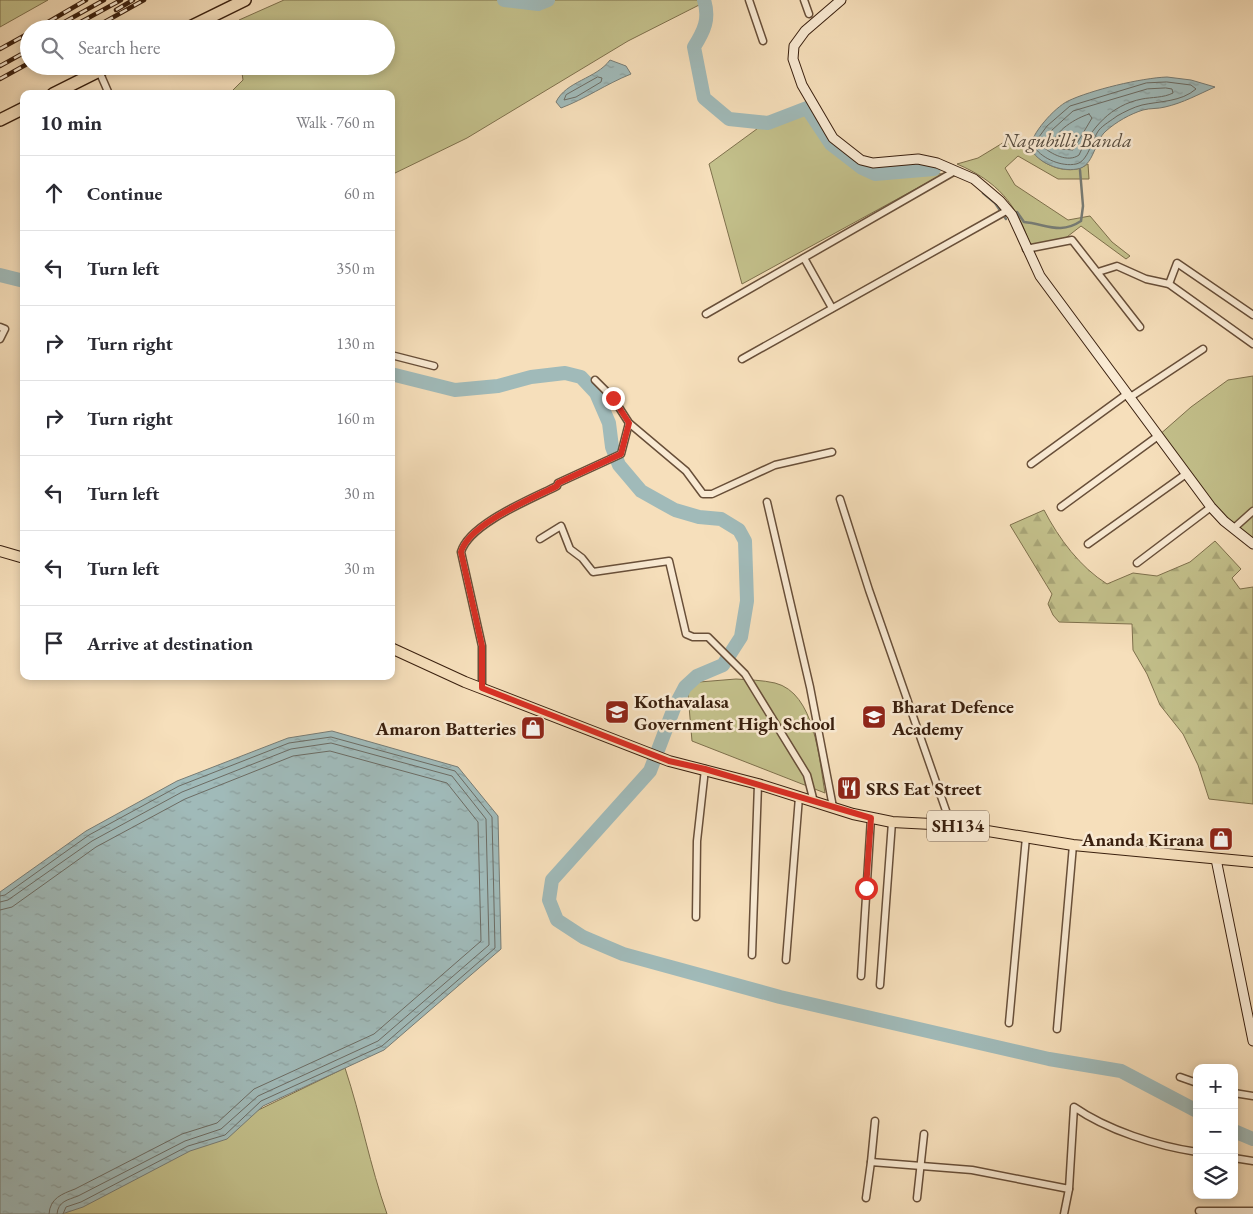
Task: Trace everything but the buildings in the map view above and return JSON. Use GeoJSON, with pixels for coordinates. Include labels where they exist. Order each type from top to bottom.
{"type":"FeatureCollection","features":[{"type":"Feature","properties":{"kind":"highway"},"geometry":{"type":"LineString","coordinates":[[204,20],[245,0]]}},
{"type":"Feature","properties":{"kind":"highway"},"geometry":{"type":"LineString","coordinates":[[61,90],[92,75]]}},
{"type":"Feature","properties":{"kind":"highway"},"geometry":{"type":"LineString","coordinates":[[0,120],[20,110]]}},
{"type":"Feature","properties":{"kind":"main road"},"geometry":{"type":"LineString","coordinates":[[0,551],[20,557]]}},
{"type":"Feature","properties":{"kind":"main road","name":"SH134"},"geometry":{"type":"LineString","coordinates":[[395,650],[482,688],[669,761],[705,769],[871,818],[892,822],[951,825],[1074,845],[1253,862]]}},
{"type":"Feature","properties":{"kind":"street"},"geometry":{"type":"LineString","coordinates":[[749,0],[763,41]]}},
{"type":"Feature","properties":{"kind":"street"},"geometry":{"type":"LineString","coordinates":[[804,0],[809,14]]}},
{"type":"Feature","properties":{"kind":"street"},"geometry":{"type":"LineString","coordinates":[[841,0],[805,31],[794,46],[793,59],[802,85],[833,138],[861,160],[873,163],[928,160],[955,171],[981,185],[1007,210],[1040,276],[1128,396],[1211,507],[1253,544]]}},
{"type":"Feature","properties":{"kind":"street"},"geometry":{"type":"LineString","coordinates":[[105,75],[109,90]]}},
{"type":"Feature","properties":{"kind":"street"},"geometry":{"type":"LineString","coordinates":[[706,314],[955,171]]}},
{"type":"Feature","properties":{"kind":"street"},"geometry":{"type":"LineString","coordinates":[[742,359],[1007,210]]}},
{"type":"Feature","properties":{"kind":"street"},"geometry":{"type":"LineString","coordinates":[[1026,249],[1072,240],[1140,327]]}},
{"type":"Feature","properties":{"kind":"street"},"geometry":{"type":"LineString","coordinates":[[804,258],[832,308]]}},
{"type":"Feature","properties":{"kind":"street"},"geometry":{"type":"LineString","coordinates":[[1169,284],[1177,263],[1253,315]]}},
{"type":"Feature","properties":{"kind":"street"},"geometry":{"type":"LineString","coordinates":[[1098,272],[1117,266],[1146,279],[1169,284],[1253,344]]}},
{"type":"Feature","properties":{"kind":"street"},"geometry":{"type":"LineString","coordinates":[[0,327],[5,329],[0,339]]}},
{"type":"Feature","properties":{"kind":"street"},"geometry":{"type":"LineString","coordinates":[[1031,464],[1128,396],[1204,349]]}},
{"type":"Feature","properties":{"kind":"street"},"geometry":{"type":"LineString","coordinates":[[395,356],[434,366]]}},
{"type":"Feature","properties":{"kind":"street"},"geometry":{"type":"LineString","coordinates":[[594,380],[613,398],[629,423],[686,471],[703,494],[712,494],[775,465],[832,452]]}},
{"type":"Feature","properties":{"kind":"street"},"geometry":{"type":"LineString","coordinates":[[482,688],[482,646],[461,552],[464,543],[500,514],[557,486],[558,483],[621,454],[629,423]]}},
{"type":"Feature","properties":{"kind":"street"},"geometry":{"type":"LineString","coordinates":[[1061,507],[1158,436]]}},
{"type":"Feature","properties":{"kind":"street"},"geometry":{"type":"LineString","coordinates":[[1088,544],[1186,474]]}},
{"type":"Feature","properties":{"kind":"street"},"geometry":{"type":"LineString","coordinates":[[840,499],[869,590],[951,825]]}},
{"type":"Feature","properties":{"kind":"street"},"geometry":{"type":"LineString","coordinates":[[767,502],[810,687],[833,807]]}},
{"type":"Feature","properties":{"kind":"street"},"geometry":{"type":"LineString","coordinates":[[1137,563],[1211,507]]}},
{"type":"Feature","properties":{"kind":"street"},"geometry":{"type":"LineString","coordinates":[[1234,528],[1253,511]]}},
{"type":"Feature","properties":{"kind":"street"},"geometry":{"type":"LineString","coordinates":[[540,539],[561,526],[570,549],[582,558],[593,572],[670,561],[686,634],[693,637],[708,637],[745,674],[807,775],[814,802]]}},
{"type":"Feature","properties":{"kind":"street"},"geometry":{"type":"LineString","coordinates":[[696,917],[697,841],[705,769]]}},
{"type":"Feature","properties":{"kind":"street"},"geometry":{"type":"LineString","coordinates":[[752,955],[758,784]]}},
{"type":"Feature","properties":{"kind":"street"},"geometry":{"type":"LineString","coordinates":[[786,960],[799,797]]}},
{"type":"Feature","properties":{"kind":"street"},"geometry":{"type":"LineString","coordinates":[[861,976],[871,818]]}},
{"type":"Feature","properties":{"kind":"street"},"geometry":{"type":"LineString","coordinates":[[880,985],[892,822]]}},
{"type":"Feature","properties":{"kind":"street"},"geometry":{"type":"LineString","coordinates":[[1009,1023],[1026,837]]}},
{"type":"Feature","properties":{"kind":"street"},"geometry":{"type":"LineString","coordinates":[[1057,1029],[1074,845]]}},
{"type":"Feature","properties":{"kind":"street"},"geometry":{"type":"LineString","coordinates":[[1216,859],[1250,1003],[1253,1041]]}},
{"type":"Feature","properties":{"kind":"street"},"geometry":{"type":"LineString","coordinates":[[1180,1077],[1193,1082]]}},
{"type":"Feature","properties":{"kind":"street"},"geometry":{"type":"LineString","coordinates":[[1238,1094],[1253,1096]]}},
{"type":"Feature","properties":{"kind":"street"},"geometry":{"type":"LineString","coordinates":[[1064,1214],[1069,1189],[1074,1107],[1087,1116],[1167,1148],[1193,1151]]}},
{"type":"Feature","properties":{"kind":"street"},"geometry":{"type":"LineString","coordinates":[[866,1198],[875,1121]]}},
{"type":"Feature","properties":{"kind":"street"},"geometry":{"type":"LineString","coordinates":[[917,1198],[924,1134]]}},
{"type":"Feature","properties":{"kind":"street"},"geometry":{"type":"LineString","coordinates":[[1238,1159],[1253,1161]]}},
{"type":"Feature","properties":{"kind":"street"},"geometry":{"type":"LineString","coordinates":[[871,1162],[972,1170],[1069,1189]]}},
{"type":"Feature","properties":{"kind":"street"},"geometry":{"type":"LineString","coordinates":[[1199,1211],[1253,1211]]}},
{"type":"Feature","properties":{"kind":"green space"},"geometry":{"type":"Polygon","coordinates":[[[0,0],[48,0],[0,27],[0,0]]]}},
{"type":"Feature","properties":{"kind":"green space"},"geometry":{"type":"Polygon","coordinates":[[[284,0],[523,0],[531,5],[543,0],[701,0],[703,3],[628,41],[467,138],[395,173],[395,90],[233,90],[243,80],[242,75],[395,75],[395,20],[239,20],[284,0]]]}},
{"type":"Feature","properties":{"kind":"green space"},"geometry":{"type":"Polygon","coordinates":[[[807,102],[821,136],[859,169],[877,177],[911,172],[943,174],[742,284],[709,164],[776,115],[807,102]]]}},
{"type":"Feature","properties":{"kind":"green space"},"geometry":{"type":"Polygon","coordinates":[[[1031,140],[1035,154],[1054,167],[1070,170],[1078,169],[1088,164],[1089,179],[1058,179],[1018,156],[1005,168],[1015,185],[1068,220],[1090,216],[1112,242],[1130,256],[1126,259],[1081,226],[1063,240],[1030,245],[1019,217],[1004,196],[983,178],[957,164],[978,158],[1006,141],[1031,140]]]}},
{"type":"Feature","properties":{"kind":"green space"},"geometry":{"type":"Polygon","coordinates":[[[1253,376],[1253,544],[1224,521],[1158,436],[1191,407],[1228,380],[1253,376]]]}},
{"type":"Feature","properties":{"kind":"green space"},"geometry":{"type":"Polygon","coordinates":[[[1044,510],[1071,552],[1107,584],[1133,573],[1157,576],[1190,562],[1215,541],[1241,569],[1232,578],[1240,589],[1253,587],[1253,804],[1209,799],[1198,765],[1183,734],[1160,705],[1147,674],[1133,650],[1132,624],[1059,622],[1053,615],[1048,604],[1052,594],[1010,525],[1044,510]]]}},
{"type":"Feature","properties":{"kind":"green space"},"geometry":{"type":"Polygon","coordinates":[[[736,679],[775,683],[788,689],[799,700],[807,713],[813,729],[825,793],[692,741],[687,683],[736,679]]]}},
{"type":"Feature","properties":{"kind":"green space"},"geometry":{"type":"Polygon","coordinates":[[[345,1068],[387,1214],[44,1214],[345,1068]]]}},
{"type":"Feature","properties":{"kind":"water"},"geometry":{"type":"Polygon","coordinates":[[[610,60],[626,66],[631,74],[561,108],[556,102],[567,89],[597,72],[610,60]]]}},
{"type":"Feature","properties":{"kind":"water","name":"Nagubilli Banda"},"geometry":{"type":"Polygon","coordinates":[[[1167,77],[1191,80],[1215,87],[1178,103],[1162,108],[1143,110],[1119,121],[1102,135],[1087,164],[1077,169],[1070,170],[1050,165],[1038,158],[1030,148],[1034,136],[1044,122],[1062,104],[1116,85],[1167,77]]]}},
{"type":"Feature","properties":{"kind":"water"},"geometry":{"type":"Polygon","coordinates":[[[332,731],[458,767],[498,816],[501,949],[384,1050],[263,1106],[227,1139],[190,1151],[83,1207],[62,1214],[0,1214],[0,892],[86,831],[177,781],[288,738],[332,731]]]}},
{"type":"Feature","properties":{"kind":"waterway"},"geometry":{"type":"LineString","coordinates":[[504,0],[538,4],[548,0]]}},
{"type":"Feature","properties":{"kind":"waterway"},"geometry":{"type":"LineString","coordinates":[[704,0],[706,7],[705,25],[694,47],[704,98],[729,119],[768,123],[807,108],[831,144],[862,168],[875,174],[934,169]]}},
{"type":"Feature","properties":{"kind":"waterway"},"geometry":{"type":"LineString","coordinates":[[1017,212],[1024,222],[1060,228],[1081,221],[1083,206],[1080,170]]}},
{"type":"Feature","properties":{"kind":"waterway"},"geometry":{"type":"LineString","coordinates":[[983,193],[995,203],[1006,219]]}},
{"type":"Feature","properties":{"kind":"waterway"},"geometry":{"type":"LineString","coordinates":[[0,275],[20,280]]}},
{"type":"Feature","properties":{"kind":"waterway"},"geometry":{"type":"LineString","coordinates":[[395,375],[455,390],[498,386],[531,377],[565,373],[581,377],[596,393],[609,423],[612,447],[619,465],[641,491],[675,510],[699,517],[721,519],[739,530],[745,541],[747,601],[741,637],[723,665],[697,676],[685,687],[674,708],[650,771],[552,880],[549,900],[557,920],[583,937],[623,954],[780,997],[1049,1059],[1121,1071],[1193,1109]]}},
{"type":"Feature","properties":{"kind":"waterway"},"geometry":{"type":"LineString","coordinates":[[1238,1133],[1253,1139]]}},
{"type":"Feature","properties":{"kind":"railway"},"geometry":{"type":"LineString","coordinates":[[52,20],[86,0]]}},
{"type":"Feature","properties":{"kind":"railway"},"geometry":{"type":"LineString","coordinates":[[68,20],[104,0]]}},
{"type":"Feature","properties":{"kind":"railway"},"geometry":{"type":"LineString","coordinates":[[84,20],[121,0]]}},
{"type":"Feature","properties":{"kind":"railway"},"geometry":{"type":"LineString","coordinates":[[116,10],[133,0]]}},
{"type":"Feature","properties":{"kind":"railway"},"geometry":{"type":"LineString","coordinates":[[108,20],[144,0]]}},
{"type":"Feature","properties":{"kind":"railway"},"geometry":{"type":"LineString","coordinates":[[0,49],[20,38]]}},
{"type":"Feature","properties":{"kind":"railway"},"geometry":{"type":"LineString","coordinates":[[0,66],[20,55]]}},
{"type":"Feature","properties":{"kind":"railway"},"geometry":{"type":"LineString","coordinates":[[0,79],[20,68]]}},
{"type":"Feature","properties":{"kind":"place","name":"Kothavalasa Government High School"},"geometry":{"type":"Point","coordinates":[617,712]}},
{"type":"Feature","properties":{"kind":"place","name":"Bharat Defence Academy"},"geometry":{"type":"Point","coordinates":[874,717]}},
{"type":"Feature","properties":{"kind":"place","name":"Amaron Batteries"},"geometry":{"type":"Point","coordinates":[533,728]}},
{"type":"Feature","properties":{"kind":"place","name":"SRS Eat Street"},"geometry":{"type":"Point","coordinates":[849,788]}},
{"type":"Feature","properties":{"kind":"place","name":"Ananda Kirana"},"geometry":{"type":"Point","coordinates":[1221,839]}},
{"type":"Feature","properties":{"kind":"route"},"geometry":{"type":"LineString","coordinates":[[613,398],[629,423],[621,454],[558,483],[557,486],[500,514],[464,543],[461,552],[482,646],[482,688],[669,761],[705,769],[871,818],[866,888]]}}]}
